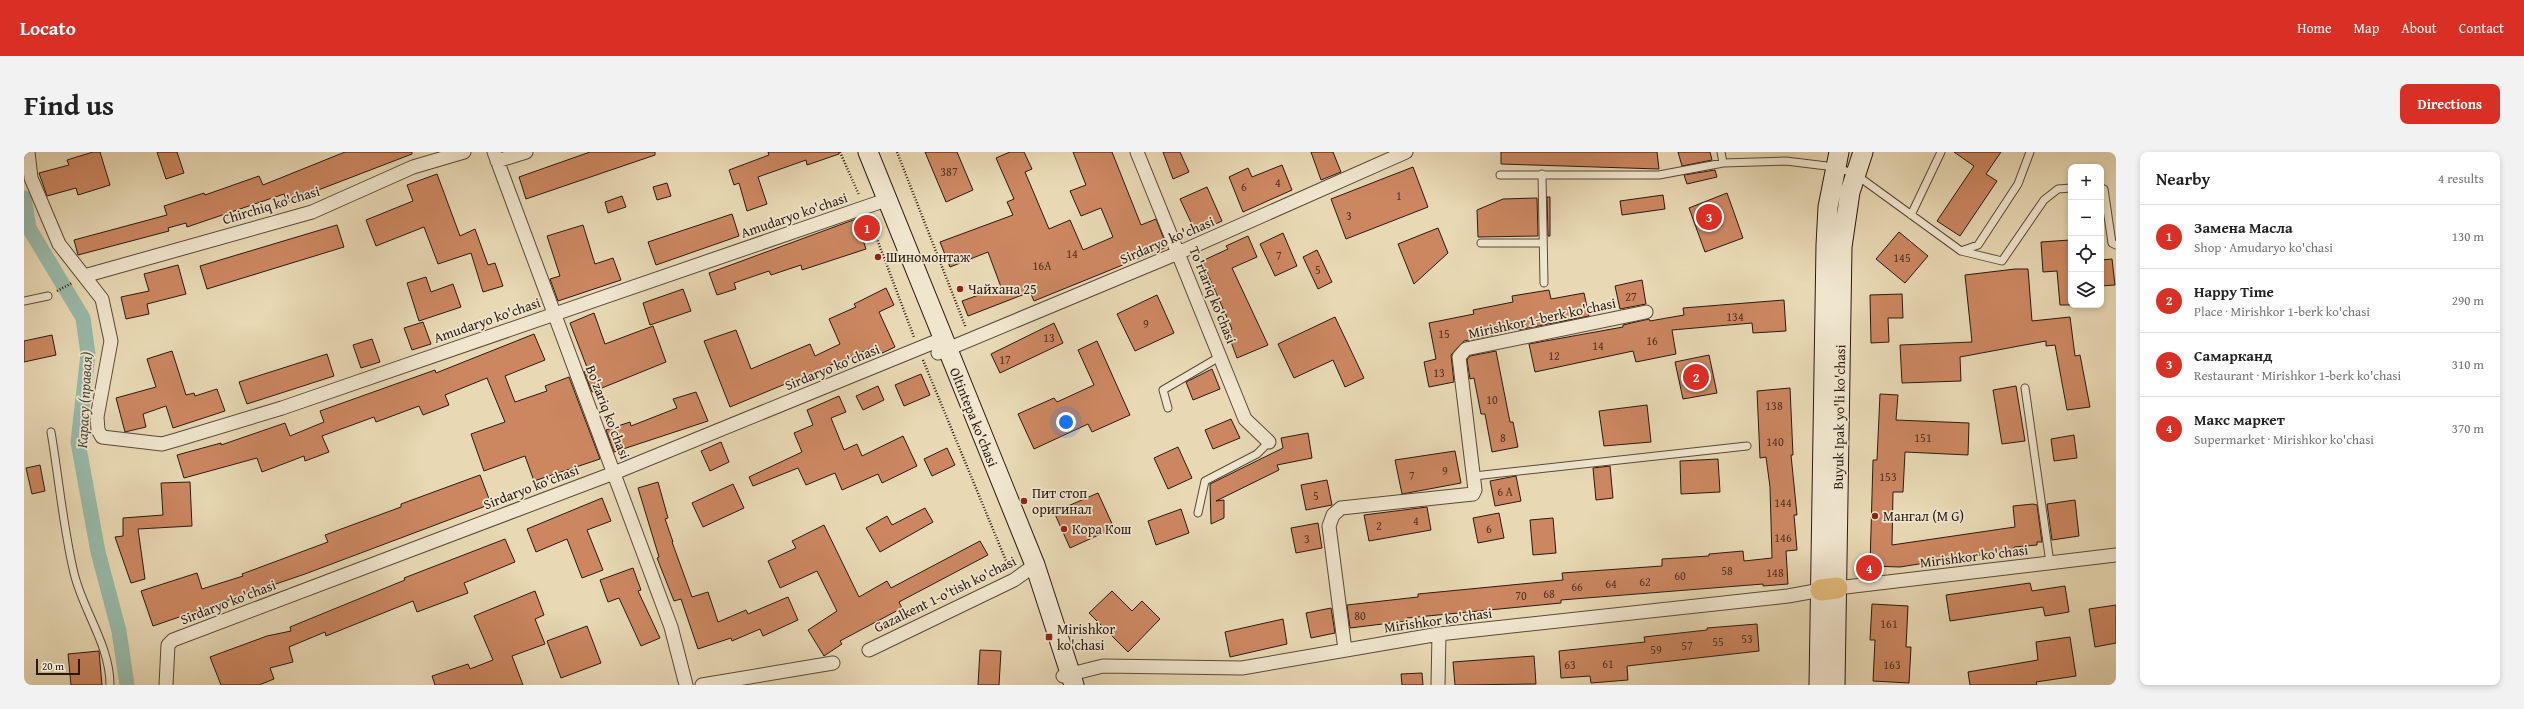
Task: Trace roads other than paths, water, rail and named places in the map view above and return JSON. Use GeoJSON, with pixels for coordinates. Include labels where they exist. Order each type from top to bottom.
{"type":"FeatureCollection","features":[{"type":"Feature","properties":{"kind":"main road","name":"Oltintepa ko'chasi"},"geometry":{"type":"LineString","coordinates":[[858,152],[877,204],[936,346],[1068,680]]}},
{"type":"Feature","properties":{"kind":"main road","name":"Oltintepa ko'chasi"},"geometry":{"type":"LineString","coordinates":[[868,152],[877,204]]}},
{"type":"Feature","properties":{"kind":"main road","name":"Buyuk Ipak yo'li ko'chasi"},"geometry":{"type":"LineString","coordinates":[[1819,685],[1829,589],[1842,247],[1846,210],[1862,152]]}},
{"type":"Feature","properties":{"kind":"main road","name":"Buyuk Ipak yo'li ko'chasi"},"geometry":{"type":"LineString","coordinates":[[1835,685],[1829,589],[1826,245],[1828,207],[1837,159]]}},
{"type":"Feature","properties":{"kind":"street"},"geometry":{"type":"LineString","coordinates":[[28,152],[31,178],[59,244],[84,276]]}},
{"type":"Feature","properties":{"kind":"street","name":"Chirchiq ko'chasi"},"geometry":{"type":"LineString","coordinates":[[84,276],[312,212],[413,167],[464,152]]}},
{"type":"Feature","properties":{"kind":"street"},"geometry":{"type":"LineString","coordinates":[[496,156],[526,152]]}},
{"type":"Feature","properties":{"kind":"street","name":"To'rtariq ko'chasi"},"geometry":{"type":"LineString","coordinates":[[1137,152],[1221,356],[1245,419],[1268,442]]}},
{"type":"Feature","properties":{"kind":"street","name":"Sirdaryo ko'chasi"},"geometry":{"type":"LineString","coordinates":[[166,685],[168,645],[173,640],[614,473],[936,346],[971,339],[1178,253],[1406,152]]}},
{"type":"Feature","properties":{"kind":"street","name":"Bo'zariq ko'chasi"},"geometry":{"type":"LineString","coordinates":[[496,156],[553,315],[671,627],[686,685]]}},
{"type":"Feature","properties":{"kind":"street","name":"Amudaryo ko'chasi"},"geometry":{"type":"LineString","coordinates":[[84,276],[102,299],[111,341],[97,417],[98,430],[102,437],[162,444],[282,408],[877,204]]}},
{"type":"Feature","properties":{"kind":"street","name":"Mirishkor 1-berk ko'chasi"},"geometry":{"type":"LineString","coordinates":[[1344,650],[1329,526],[1333,515],[1341,508],[1473,494],[1475,490],[1459,357],[1461,352],[1646,312]]}},
{"type":"Feature","properties":{"kind":"street","name":"Mirishkor ko'chasi"},"geometry":{"type":"LineString","coordinates":[[1068,680],[1103,666],[1242,668],[1439,634],[1788,596],[1829,589],[2116,554]]}},
{"type":"Feature","properties":{"kind":"street","name":"Gazalkent 1-o'tish ko'chasi"},"geometry":{"type":"LineString","coordinates":[[869,650],[1025,573]]}},
{"type":"Feature","properties":{"kind":"street"},"geometry":{"type":"LineString","coordinates":[[1438,685],[1439,634]]}},
{"type":"Feature","properties":{"kind":"street"},"geometry":{"type":"LineString","coordinates":[[702,685],[833,663]]}},
{"type":"Feature","properties":{"kind":"lane"},"geometry":{"type":"LineString","coordinates":[[1721,152],[1723,163]]}},
{"type":"Feature","properties":{"kind":"lane"},"geometry":{"type":"LineString","coordinates":[[1911,215],[1941,152]]}},
{"type":"Feature","properties":{"kind":"lane"},"geometry":{"type":"LineString","coordinates":[[1961,250],[1978,245],[2018,184],[2030,152]]}},
{"type":"Feature","properties":{"kind":"lane"},"geometry":{"type":"LineString","coordinates":[[1500,175],[1659,175],[1723,163],[1837,159],[1855,174],[1961,250],[2002,261],[2044,200],[2058,189],[2068,188]]}},
{"type":"Feature","properties":{"kind":"lane"},"geometry":{"type":"LineString","coordinates":[[1542,174],[1542,243],[1544,283]]}},
{"type":"Feature","properties":{"kind":"lane"},"geometry":{"type":"LineString","coordinates":[[2104,189],[2112,243],[2116,246]]}},
{"type":"Feature","properties":{"kind":"lane"},"geometry":{"type":"LineString","coordinates":[[1481,243],[1542,243]]}},
{"type":"Feature","properties":{"kind":"lane"},"geometry":{"type":"LineString","coordinates":[[24,301],[48,296]]}},
{"type":"Feature","properties":{"kind":"lane"},"geometry":{"type":"LineString","coordinates":[[1168,408],[1163,390],[1221,356]]}},
{"type":"Feature","properties":{"kind":"lane"},"geometry":{"type":"LineString","coordinates":[[2025,388],[2050,563]]}},
{"type":"Feature","properties":{"kind":"lane"},"geometry":{"type":"LineString","coordinates":[[51,432],[74,574],[102,644],[110,674],[110,685]]}},
{"type":"Feature","properties":{"kind":"lane"},"geometry":{"type":"LineString","coordinates":[[1198,513],[1205,481],[1257,454],[1268,442]]}},
{"type":"Feature","properties":{"kind":"lane"},"geometry":{"type":"LineString","coordinates":[[1474,476],[1747,446]]}},
{"type":"Feature","properties":{"kind":"waterway","name":"Карасу (правая)"},"geometry":{"type":"LineString","coordinates":[[24,198],[29,228],[83,318],[88,354],[78,442],[98,552],[119,631],[127,685]]}},
{"type":"Feature","properties":{"kind":"place","name":"Самарканд"},"geometry":{"type":"Point","coordinates":[1709,217]}},
{"type":"Feature","properties":{"kind":"place","name":"Замена Маслa"},"geometry":{"type":"Point","coordinates":[867,228]}},
{"type":"Feature","properties":{"kind":"place","name":"Шиномонтаж"},"geometry":{"type":"Point","coordinates":[878,257]}},
{"type":"Feature","properties":{"kind":"place","name":"Чайхана 25"},"geometry":{"type":"Point","coordinates":[960,289]}},
{"type":"Feature","properties":{"kind":"place","name":"Happy Time"},"geometry":{"type":"Point","coordinates":[1696,377]}},
{"type":"Feature","properties":{"kind":"place","name":"Пит стоп оригинал"},"geometry":{"type":"Point","coordinates":[1024,501]}},
{"type":"Feature","properties":{"kind":"place","name":"Мангал (M G)"},"geometry":{"type":"Point","coordinates":[1875,516]}},
{"type":"Feature","properties":{"kind":"place","name":"Кора Кош"},"geometry":{"type":"Point","coordinates":[1064,529]}},
{"type":"Feature","properties":{"kind":"place","name":"Макс маркет"},"geometry":{"type":"Point","coordinates":[1869,568]}},
{"type":"Feature","properties":{"kind":"place","name":"Mirishkor ko'chasi"},"geometry":{"type":"Point","coordinates":[1049,637]}}]}
